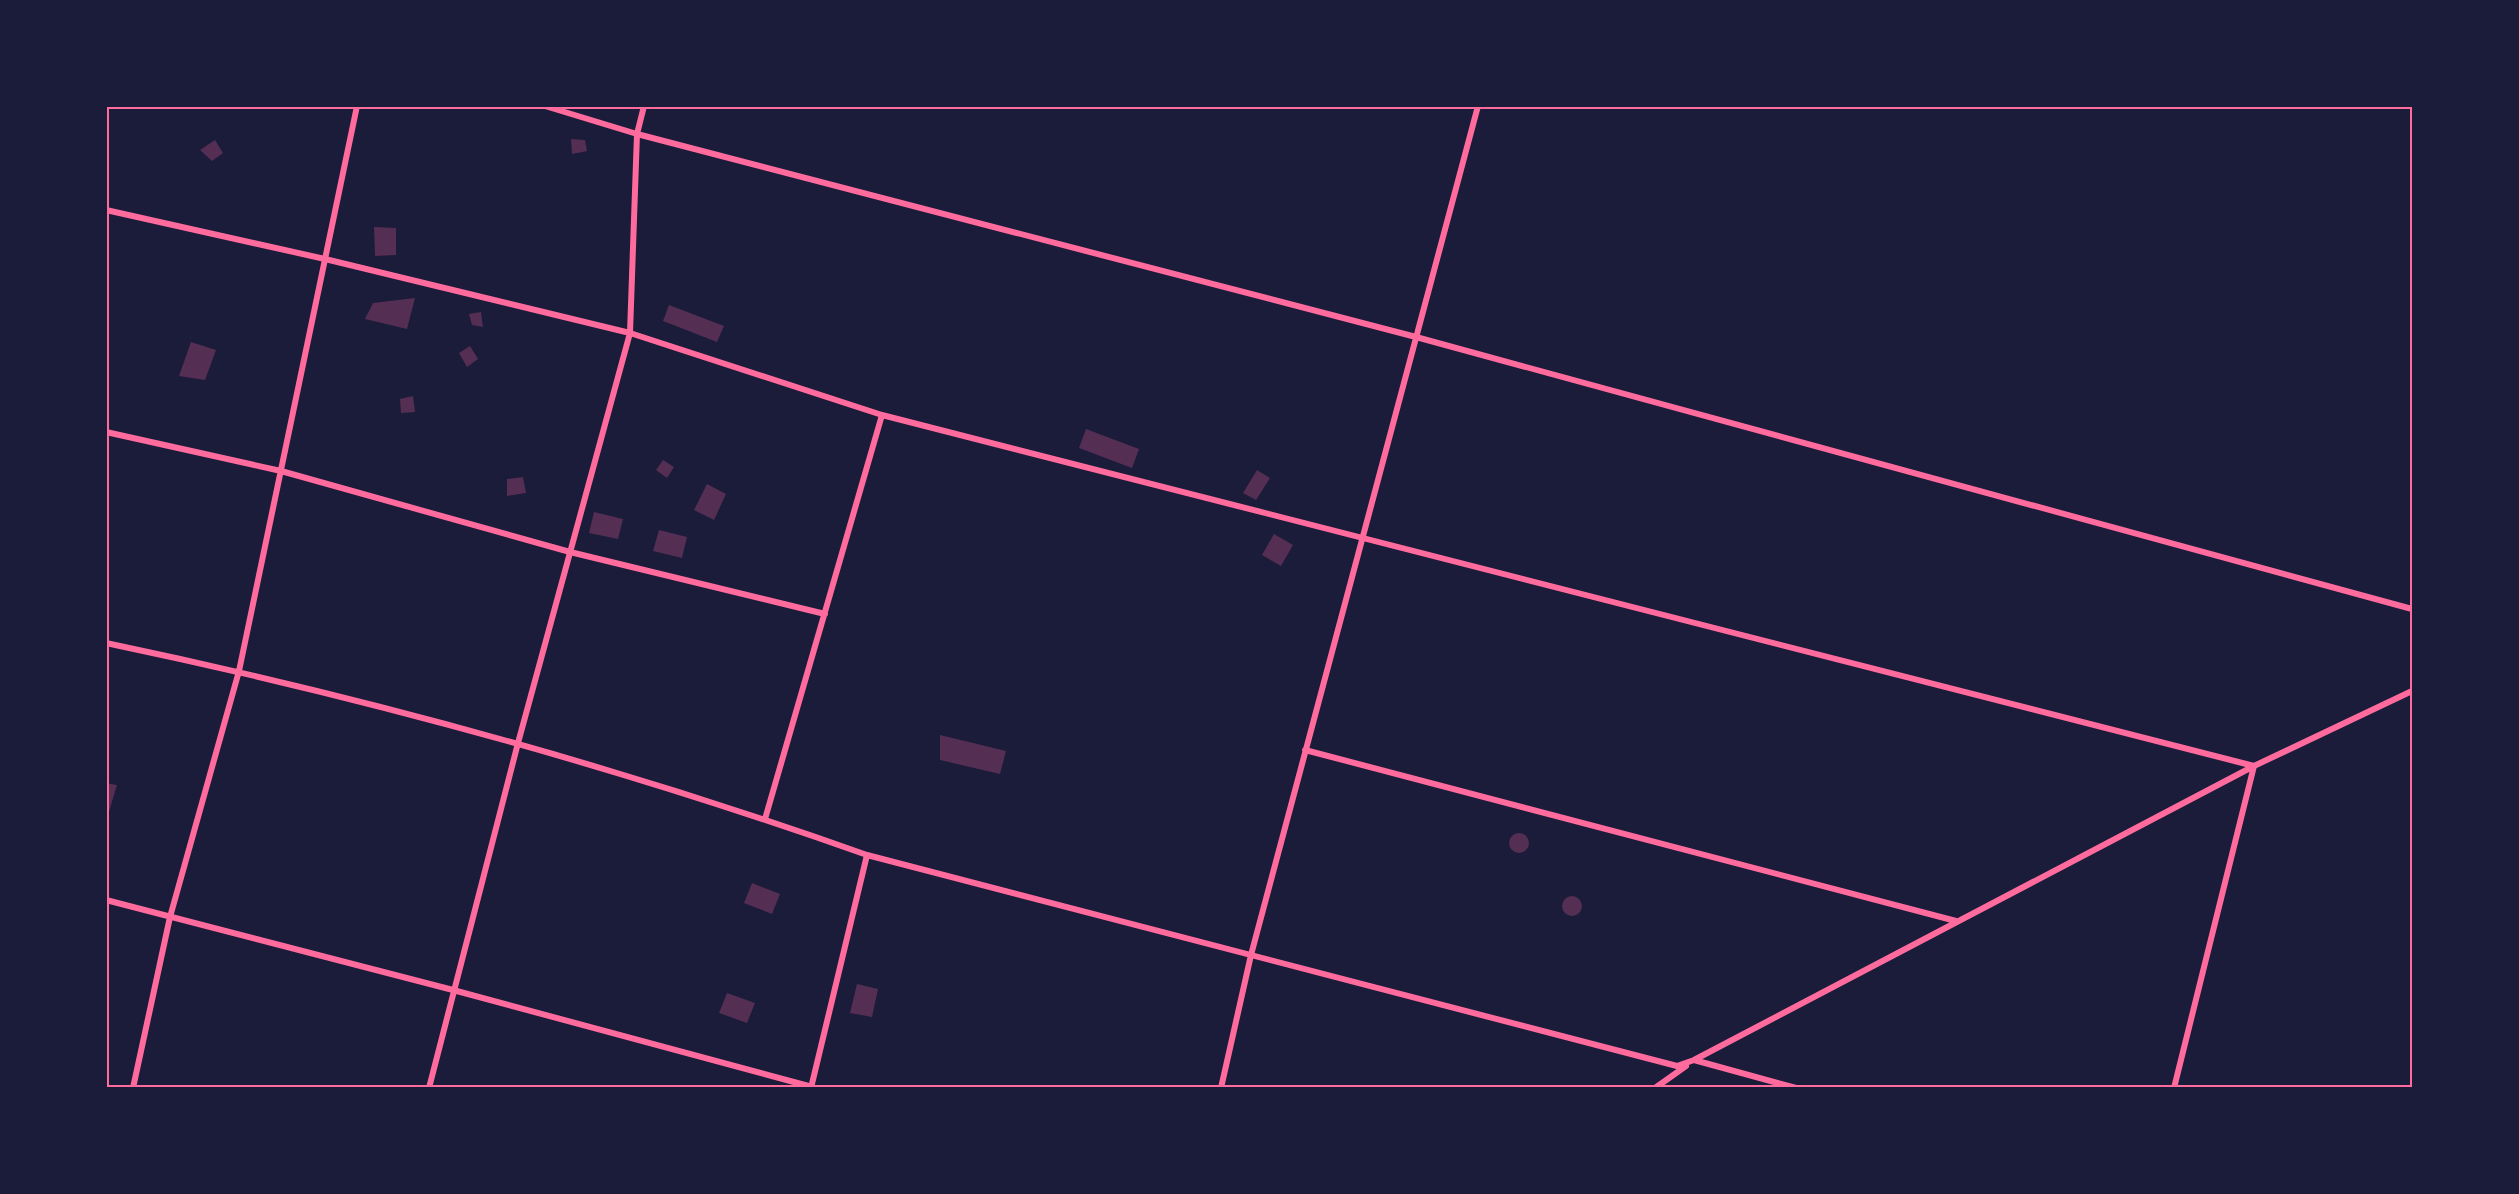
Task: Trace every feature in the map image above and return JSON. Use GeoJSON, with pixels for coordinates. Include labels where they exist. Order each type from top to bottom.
{"type":"FeatureCollection","features":[{"type":"Feature","properties":{"kind":"street"},"geometry":{"type":"LineString","coordinates":[[133,1088],[170,917],[239,671],[357,106]]}},
{"type":"Feature","properties":{"kind":"street"},"geometry":{"type":"LineString","coordinates":[[545,106],[637,134],[1416,337],[2412,609]]}},
{"type":"Feature","properties":{"kind":"street"},"geometry":{"type":"LineString","coordinates":[[429,1088],[518,743],[630,333],[637,134],[644,106]]}},
{"type":"Feature","properties":{"kind":"street"},"geometry":{"type":"LineString","coordinates":[[1221,1088],[1251,955],[1478,106]]}},
{"type":"Feature","properties":{"kind":"street"},"geometry":{"type":"LineString","coordinates":[[106,210],[325,259],[630,333],[882,415],[2254,766]]}},
{"type":"Feature","properties":{"kind":"street"},"geometry":{"type":"LineString","coordinates":[[765,819],[882,415]]}},
{"type":"Feature","properties":{"kind":"street"},"geometry":{"type":"LineString","coordinates":[[106,432],[281,471],[570,552],[825,614]]}},
{"type":"Feature","properties":{"kind":"street"},"geometry":{"type":"LineString","coordinates":[[106,643],[239,671],[518,743],[765,819],[867,855],[1677,1066],[1694,1060],[1796,1088]]}},
{"type":"Feature","properties":{"kind":"street"},"geometry":{"type":"LineString","coordinates":[[1654,1088],[1694,1060],[1956,921],[2254,766],[2412,691]]}},
{"type":"Feature","properties":{"kind":"street"},"geometry":{"type":"LineString","coordinates":[[1305,750],[1956,921]]}},
{"type":"Feature","properties":{"kind":"street"},"geometry":{"type":"LineString","coordinates":[[2174,1088],[2254,766]]}},
{"type":"Feature","properties":{"kind":"street"},"geometry":{"type":"LineString","coordinates":[[106,900],[453,990],[812,1087],[867,855]]}},
{"type":"Feature","properties":{"kind":"building"},"geometry":{"type":"Polygon","coordinates":[[[571,139],[585,140],[587,151],[572,154],[571,139]]]}},
{"type":"Feature","properties":{"kind":"building"},"geometry":{"type":"Polygon","coordinates":[[[215,140],[223,153],[212,161],[200,150],[215,140]]]}},
{"type":"Feature","properties":{"kind":"building"},"geometry":{"type":"Polygon","coordinates":[[[374,227],[396,228],[396,255],[375,256],[374,227]]]}},
{"type":"Feature","properties":{"kind":"building"},"geometry":{"type":"Polygon","coordinates":[[[415,298],[407,329],[365,319],[373,303],[415,298]]]}},
{"type":"Feature","properties":{"kind":"building"},"geometry":{"type":"Polygon","coordinates":[[[669,305],[724,326],[717,342],[663,321],[669,305]]]}},
{"type":"Feature","properties":{"kind":"building"},"geometry":{"type":"Polygon","coordinates":[[[481,312],[483,327],[472,325],[469,314],[481,312]]]}},
{"type":"Feature","properties":{"kind":"building"},"geometry":{"type":"Polygon","coordinates":[[[191,342],[216,350],[205,380],[179,376],[191,342]]]}},
{"type":"Feature","properties":{"kind":"building"},"geometry":{"type":"Polygon","coordinates":[[[470,346],[478,359],[467,367],[459,353],[470,346]]]}},
{"type":"Feature","properties":{"kind":"building"},"geometry":{"type":"Polygon","coordinates":[[[413,396],[415,412],[401,413],[400,399],[413,396]]]}},
{"type":"Feature","properties":{"kind":"building"},"geometry":{"type":"Polygon","coordinates":[[[1086,429],[1139,449],[1132,468],[1079,448],[1086,429]]]}},
{"type":"Feature","properties":{"kind":"building"},"geometry":{"type":"Polygon","coordinates":[[[663,460],[674,467],[667,478],[656,470],[663,460]]]}},
{"type":"Feature","properties":{"kind":"building"},"geometry":{"type":"Polygon","coordinates":[[[1257,470],[1270,478],[1256,500],[1243,493],[1257,470]]]}},
{"type":"Feature","properties":{"kind":"building"},"geometry":{"type":"Polygon","coordinates":[[[523,477],[526,493],[507,496],[507,479],[523,477]]]}},
{"type":"Feature","properties":{"kind":"building"},"geometry":{"type":"Polygon","coordinates":[[[707,484],[726,494],[714,520],[694,510],[707,484]]]}},
{"type":"Feature","properties":{"kind":"building"},"geometry":{"type":"Polygon","coordinates":[[[594,512],[623,519],[618,539],[589,533],[594,512]]]}},
{"type":"Feature","properties":{"kind":"building"},"geometry":{"type":"Polygon","coordinates":[[[659,530],[687,537],[682,558],[653,551],[659,530]]]}},
{"type":"Feature","properties":{"kind":"building"},"geometry":{"type":"Polygon","coordinates":[[[1274,534],[1293,545],[1281,566],[1262,555],[1274,534]]]}},
{"type":"Feature","properties":{"kind":"building"},"geometry":{"type":"Polygon","coordinates":[[[940,735],[1006,751],[1000,774],[940,760],[940,735]]]}},
{"type":"Feature","properties":{"kind":"building"},"geometry":{"type":"Polygon","coordinates":[[[106,783],[117,785],[108,815],[106,815],[106,783]]]}},
{"type":"Feature","properties":{"kind":"building"},"geometry":{"type":"Polygon","coordinates":[[[1519,833],[1526,836],[1529,843],[1526,850],[1519,853],[1512,850],[1509,843],[1512,836],[1519,833]]]}},
{"type":"Feature","properties":{"kind":"building"},"geometry":{"type":"Polygon","coordinates":[[[752,883],[780,894],[772,914],[744,903],[752,883]]]}},
{"type":"Feature","properties":{"kind":"building"},"geometry":{"type":"Polygon","coordinates":[[[1572,896],[1579,899],[1582,906],[1579,913],[1572,916],[1565,913],[1562,906],[1565,899],[1572,896]]]}},
{"type":"Feature","properties":{"kind":"building"},"geometry":{"type":"Polygon","coordinates":[[[857,984],[878,989],[872,1017],[850,1013],[857,984]]]}},
{"type":"Feature","properties":{"kind":"building"},"geometry":{"type":"Polygon","coordinates":[[[727,993],[755,1003],[747,1023],[719,1013],[727,993]]]}}]}
